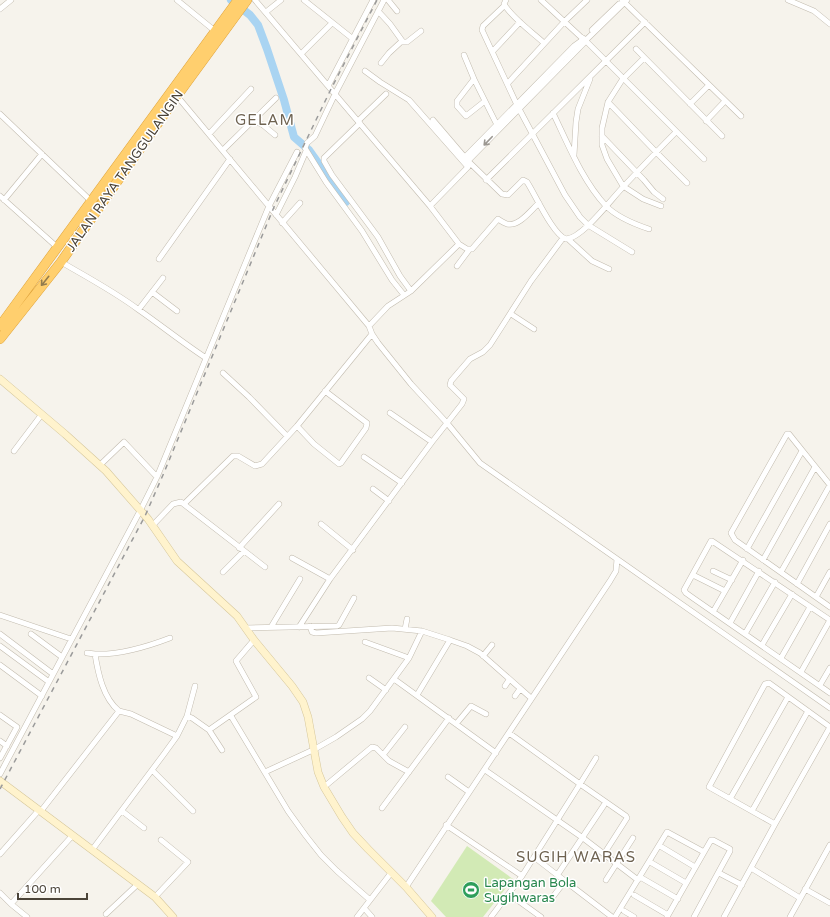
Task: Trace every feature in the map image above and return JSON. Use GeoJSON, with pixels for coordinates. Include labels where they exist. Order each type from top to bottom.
{"type":"FeatureCollection","features":[{"type":"Feature","properties":{"kind":"highway"},"geometry":{"type":"LineString","coordinates":[[0,326],[215,31],[240,4]]}},
{"type":"Feature","properties":{"kind":"highway","name":"JALAN RAYA TANGGULANGIN"},"geometry":{"type":"LineString","coordinates":[[0,339],[61,262],[240,4]]}},
{"type":"Feature","properties":{"kind":"street"},"geometry":{"type":"LineString","coordinates":[[0,9],[11,0]]}},
{"type":"Feature","properties":{"kind":"street"},"geometry":{"type":"LineString","coordinates":[[177,0],[215,31]]}},
{"type":"Feature","properties":{"kind":"street"},"geometry":{"type":"LineString","coordinates":[[256,0],[430,206],[459,244],[469,250]]}},
{"type":"Feature","properties":{"kind":"street"},"geometry":{"type":"LineString","coordinates":[[266,12],[281,0]]}},
{"type":"Feature","properties":{"kind":"street"},"geometry":{"type":"LineString","coordinates":[[304,0],[353,39]]}},
{"type":"Feature","properties":{"kind":"street"},"geometry":{"type":"LineString","coordinates":[[328,86],[373,0]]}},
{"type":"Feature","properties":{"kind":"street"},"geometry":{"type":"LineString","coordinates":[[276,215],[296,177],[306,148],[315,136],[384,0]]}},
{"type":"Feature","properties":{"kind":"street"},"geometry":{"type":"LineString","coordinates":[[388,0],[397,11]]}},
{"type":"Feature","properties":{"kind":"street"},"geometry":{"type":"LineString","coordinates":[[541,0],[704,159]]}},
{"type":"Feature","properties":{"kind":"street"},"geometry":{"type":"LineString","coordinates":[[788,0],[814,11],[830,24]]}},
{"type":"Feature","properties":{"kind":"street"},"geometry":{"type":"LineString","coordinates":[[508,83],[564,21],[585,1]]}},
{"type":"Feature","properties":{"kind":"street"},"geometry":{"type":"LineString","coordinates":[[430,206],[498,127],[584,41],[606,15],[624,1],[741,116]]}},
{"type":"Feature","properties":{"kind":"street"},"geometry":{"type":"LineString","coordinates":[[544,43],[520,22],[505,3],[482,27],[519,107],[565,195],[580,217],[588,225],[632,252]]}},
{"type":"Feature","properties":{"kind":"street"},"geometry":{"type":"LineString","coordinates":[[378,11],[403,42],[407,42],[421,31]]}},
{"type":"Feature","properties":{"kind":"street"},"geometry":{"type":"LineString","coordinates":[[493,52],[520,22]]}},
{"type":"Feature","properties":{"kind":"street"},"geometry":{"type":"LineString","coordinates":[[486,180],[645,22]]}},
{"type":"Feature","properties":{"kind":"street"},"geometry":{"type":"LineString","coordinates":[[302,54],[332,23]]}},
{"type":"Feature","properties":{"kind":"street"},"geometry":{"type":"LineString","coordinates":[[381,63],[402,40]]}},
{"type":"Feature","properties":{"kind":"street"},"geometry":{"type":"LineString","coordinates":[[636,49],[722,136]]}},
{"type":"Feature","properties":{"kind":"street"},"geometry":{"type":"LineString","coordinates":[[464,55],[474,79],[498,127]]}},
{"type":"Feature","properties":{"kind":"street"},"geometry":{"type":"LineString","coordinates":[[644,58],[624,80],[608,102],[602,128],[602,136],[604,152],[623,186],[648,201],[661,206]]}},
{"type":"Feature","properties":{"kind":"street"},"geometry":{"type":"LineString","coordinates":[[365,71],[409,100],[467,162],[504,195],[508,195],[520,182],[524,180],[528,184],[554,228],[592,261],[609,269]]}},
{"type":"Feature","properties":{"kind":"street"},"geometry":{"type":"LineString","coordinates":[[574,156],[578,109],[591,75]]}},
{"type":"Feature","properties":{"kind":"street"},"geometry":{"type":"LineString","coordinates":[[474,79],[457,100],[456,106],[466,116],[485,101]]}},
{"type":"Feature","properties":{"kind":"street"},"geometry":{"type":"LineString","coordinates":[[690,104],[709,85]]}},
{"type":"Feature","properties":{"kind":"street"},"geometry":{"type":"LineString","coordinates":[[209,134],[251,89]]}},
{"type":"Feature","properties":{"kind":"street"},"geometry":{"type":"LineString","coordinates":[[386,94],[324,158],[324,161],[332,175],[378,237],[408,293]]}},
{"type":"Feature","properties":{"kind":"street"},"geometry":{"type":"LineString","coordinates":[[177,96],[369,326],[372,334],[411,384],[484,466],[617,563],[830,708]]}},
{"type":"Feature","properties":{"kind":"street"},"geometry":{"type":"LineString","coordinates":[[223,150],[276,98]]}},
{"type":"Feature","properties":{"kind":"street"},"geometry":{"type":"LineString","coordinates":[[706,121],[725,101]]}},
{"type":"Feature","properties":{"kind":"street"},"geometry":{"type":"LineString","coordinates":[[608,102],[687,183]]}},
{"type":"Feature","properties":{"kind":"street"},"geometry":{"type":"LineString","coordinates":[[553,113],[587,180],[607,207],[627,220],[649,229]]}},
{"type":"Feature","properties":{"kind":"street"},"geometry":{"type":"LineString","coordinates":[[0,114],[92,201]]}},
{"type":"Feature","properties":{"kind":"street"},"geometry":{"type":"LineString","coordinates":[[253,120],[263,125],[275,135]]}},
{"type":"Feature","properties":{"kind":"street"},"geometry":{"type":"LineString","coordinates":[[433,120],[467,162]]}},
{"type":"Feature","properties":{"kind":"street"},"geometry":{"type":"LineString","coordinates":[[298,627],[330,579],[353,550],[433,440],[462,404],[464,399],[450,385],[450,382],[466,363],[481,353],[491,343],[531,281],[565,239],[573,237],[607,207],[623,186],[676,132]]}},
{"type":"Feature","properties":{"kind":"street"},"geometry":{"type":"LineString","coordinates":[[602,136],[654,192],[663,199]]}},
{"type":"Feature","properties":{"kind":"street"},"geometry":{"type":"LineString","coordinates":[[306,148],[326,182],[362,231],[392,280],[408,293]]}},
{"type":"Feature","properties":{"kind":"street"},"geometry":{"type":"LineString","coordinates":[[0,774],[140,512],[157,477],[269,206],[297,152]]}},
{"type":"Feature","properties":{"kind":"street"},"geometry":{"type":"LineString","coordinates":[[42,154],[2,198],[57,247]]}},
{"type":"Feature","properties":{"kind":"street"},"geometry":{"type":"LineString","coordinates":[[159,259],[230,159]]}},
{"type":"Feature","properties":{"kind":"street"},"geometry":{"type":"LineString","coordinates":[[648,201],[654,192]]}},
{"type":"Feature","properties":{"kind":"street"},"geometry":{"type":"LineString","coordinates":[[282,223],[300,203]]}},
{"type":"Feature","properties":{"kind":"street"},"geometry":{"type":"LineString","coordinates":[[457,266],[469,250],[475,246],[498,220],[508,224],[519,222],[538,203]]}},
{"type":"Feature","properties":{"kind":"street"},"geometry":{"type":"LineString","coordinates":[[369,326],[388,306],[408,293],[459,244]]}},
{"type":"Feature","properties":{"kind":"street"},"geometry":{"type":"LineString","coordinates":[[61,262],[139,309],[183,343],[206,358]]}},
{"type":"Feature","properties":{"kind":"street"},"geometry":{"type":"LineString","coordinates":[[139,309],[163,278]]}},
{"type":"Feature","properties":{"kind":"street"},"geometry":{"type":"LineString","coordinates":[[152,292],[177,311]]}},
{"type":"Feature","properties":{"kind":"street"},"geometry":{"type":"LineString","coordinates":[[511,314],[534,329]]}},
{"type":"Feature","properties":{"kind":"street"},"geometry":{"type":"LineString","coordinates":[[184,504],[233,456],[238,456],[251,464],[259,466],[267,460],[372,334]]}},
{"type":"Feature","properties":{"kind":"street"},"geometry":{"type":"LineString","coordinates":[[223,373],[287,436]]}},
{"type":"Feature","properties":{"kind":"street"},"geometry":{"type":"LineString","coordinates":[[0,379],[100,465],[153,525],[177,561],[232,611],[303,702],[315,749],[318,772],[324,787],[353,833],[406,887],[432,917]]}},
{"type":"Feature","properties":{"kind":"street"},"geometry":{"type":"LineString","coordinates":[[296,426],[314,444],[341,464],[366,428],[367,423],[325,391]]}},
{"type":"Feature","properties":{"kind":"street"},"geometry":{"type":"LineString","coordinates":[[390,413],[433,440]]}},
{"type":"Feature","properties":{"kind":"street"},"geometry":{"type":"LineString","coordinates":[[14,451],[42,414]]}},
{"type":"Feature","properties":{"kind":"street"},"geometry":{"type":"LineString","coordinates":[[781,572],[830,485],[789,434],[786,434],[736,523],[731,535],[747,549],[830,607]]}},
{"type":"Feature","properties":{"kind":"street"},"geometry":{"type":"LineString","coordinates":[[100,465],[124,442],[157,477]]}},
{"type":"Feature","properties":{"kind":"street"},"geometry":{"type":"LineString","coordinates":[[747,549],[802,451]]}},
{"type":"Feature","properties":{"kind":"street"},"geometry":{"type":"LineString","coordinates":[[364,458],[402,483]]}},
{"type":"Feature","properties":{"kind":"street"},"geometry":{"type":"LineString","coordinates":[[763,560],[816,467]]}},
{"type":"Feature","properties":{"kind":"street"},"geometry":{"type":"LineString","coordinates":[[373,488],[389,501]]}},
{"type":"Feature","properties":{"kind":"street"},"geometry":{"type":"LineString","coordinates":[[153,525],[173,504],[178,502],[184,504],[266,567]]}},
{"type":"Feature","properties":{"kind":"street"},"geometry":{"type":"LineString","coordinates":[[223,572],[279,504]]}},
{"type":"Feature","properties":{"kind":"street"},"geometry":{"type":"LineString","coordinates":[[321,524],[353,550]]}},
{"type":"Feature","properties":{"kind":"street"},"geometry":{"type":"LineString","coordinates":[[762,645],[795,583],[830,524]]}},
{"type":"Feature","properties":{"kind":"street"},"geometry":{"type":"LineString","coordinates":[[801,672],[830,620],[791,592],[714,541],[711,541],[684,590],[713,612],[830,693]]}},
{"type":"Feature","properties":{"kind":"street"},"geometry":{"type":"LineString","coordinates":[[292,558],[330,579]]}},
{"type":"Feature","properties":{"kind":"street"},"geometry":{"type":"LineString","coordinates":[[713,612],[742,560]]}},
{"type":"Feature","properties":{"kind":"street"},"geometry":{"type":"LineString","coordinates":[[406,887],[610,581],[617,563]]}},
{"type":"Feature","properties":{"kind":"street"},"geometry":{"type":"LineString","coordinates":[[713,571],[732,580]]}},
{"type":"Feature","properties":{"kind":"street"},"geometry":{"type":"LineString","coordinates":[[730,623],[759,571]]}},
{"type":"Feature","properties":{"kind":"street"},"geometry":{"type":"LineString","coordinates":[[816,597],[830,572]]}},
{"type":"Feature","properties":{"kind":"street"},"geometry":{"type":"LineString","coordinates":[[693,575],[725,591]]}},
{"type":"Feature","properties":{"kind":"street"},"geometry":{"type":"LineString","coordinates":[[271,627],[300,579]]}},
{"type":"Feature","properties":{"kind":"street"},"geometry":{"type":"LineString","coordinates":[[745,634],[775,582]]}},
{"type":"Feature","properties":{"kind":"street"},"geometry":{"type":"LineString","coordinates":[[209,730],[256,697],[236,661],[250,634],[271,627],[298,627],[310,629],[338,626],[354,598]]}},
{"type":"Feature","properties":{"kind":"street"},"geometry":{"type":"LineString","coordinates":[[781,658],[810,607]]}},
{"type":"Feature","properties":{"kind":"street"},"geometry":{"type":"LineString","coordinates":[[0,615],[71,640]]}},
{"type":"Feature","properties":{"kind":"street"},"geometry":{"type":"LineString","coordinates":[[310,629],[316,633],[392,628],[406,625],[486,653],[509,680],[532,696]]}},
{"type":"Feature","properties":{"kind":"street"},"geometry":{"type":"LineString","coordinates":[[265,772],[315,749],[362,720],[409,658],[422,631]]}},
{"type":"Feature","properties":{"kind":"street"},"geometry":{"type":"LineString","coordinates":[[0,634],[53,674]]}},
{"type":"Feature","properties":{"kind":"street"},"geometry":{"type":"LineString","coordinates":[[31,634],[62,657]]}},
{"type":"Feature","properties":{"kind":"street"},"geometry":{"type":"LineString","coordinates":[[87,653],[95,656],[105,655],[160,642],[170,638]]}},
{"type":"Feature","properties":{"kind":"street"},"geometry":{"type":"LineString","coordinates":[[417,695],[450,640]]}},
{"type":"Feature","properties":{"kind":"street"},"geometry":{"type":"LineString","coordinates":[[365,642],[409,658]]}},
{"type":"Feature","properties":{"kind":"street"},"geometry":{"type":"LineString","coordinates":[[486,653],[492,644]]}},
{"type":"Feature","properties":{"kind":"street"},"geometry":{"type":"LineString","coordinates":[[0,646],[49,682]]}},
{"type":"Feature","properties":{"kind":"street"},"geometry":{"type":"LineString","coordinates":[[95,656],[104,691],[119,711],[131,714],[177,736]]}},
{"type":"Feature","properties":{"kind":"street"},"geometry":{"type":"LineString","coordinates":[[0,665],[42,696]]}},
{"type":"Feature","properties":{"kind":"street"},"geometry":{"type":"LineString","coordinates":[[820,685],[830,668]]}},
{"type":"Feature","properties":{"kind":"street"},"geometry":{"type":"LineString","coordinates":[[369,678],[386,690]]}},
{"type":"Feature","properties":{"kind":"street"},"geometry":{"type":"LineString","coordinates":[[394,679],[496,753]]}},
{"type":"Feature","properties":{"kind":"street"},"geometry":{"type":"LineString","coordinates":[[505,686],[509,680]]}},
{"type":"Feature","properties":{"kind":"street"},"geometry":{"type":"LineString","coordinates":[[724,917],[830,727],[769,683],[765,684],[709,786],[710,789],[775,824]]}},
{"type":"Feature","properties":{"kind":"street"},"geometry":{"type":"LineString","coordinates":[[92,850],[177,736],[189,717],[195,686]]}},
{"type":"Feature","properties":{"kind":"street"},"geometry":{"type":"LineString","coordinates":[[516,696],[520,689]]}},
{"type":"Feature","properties":{"kind":"street"},"geometry":{"type":"LineString","coordinates":[[730,799],[788,697]]}},
{"type":"Feature","properties":{"kind":"street"},"geometry":{"type":"LineString","coordinates":[[456,724],[471,706],[486,714]]}},
{"type":"Feature","properties":{"kind":"street"},"geometry":{"type":"LineString","coordinates":[[0,854],[40,810],[119,711]]}},
{"type":"Feature","properties":{"kind":"street"},"geometry":{"type":"LineString","coordinates":[[752,811],[808,711]]}},
{"type":"Feature","properties":{"kind":"street"},"geometry":{"type":"LineString","coordinates":[[0,714],[17,727],[0,758]]}},
{"type":"Feature","properties":{"kind":"street"},"geometry":{"type":"LineString","coordinates":[[231,716],[293,818],[315,848],[342,876],[370,900]]}},
{"type":"Feature","properties":{"kind":"street"},"geometry":{"type":"LineString","coordinates":[[189,717],[209,730],[222,750]]}},
{"type":"Feature","properties":{"kind":"street"},"geometry":{"type":"LineString","coordinates":[[382,808],[449,718]]}},
{"type":"Feature","properties":{"kind":"street"},"geometry":{"type":"LineString","coordinates":[[383,755],[405,726]]}},
{"type":"Feature","properties":{"kind":"street"},"geometry":{"type":"LineString","coordinates":[[509,733],[627,817],[626,821],[604,854]]}},
{"type":"Feature","properties":{"kind":"street"},"geometry":{"type":"LineString","coordinates":[[0,741],[7,746]]}},
{"type":"Feature","properties":{"kind":"street"},"geometry":{"type":"LineString","coordinates":[[324,787],[372,747],[376,748],[389,761],[409,772]]}},
{"type":"Feature","properties":{"kind":"street"},"geometry":{"type":"LineString","coordinates":[[491,917],[522,876],[596,758]]}},
{"type":"Feature","properties":{"kind":"street"},"geometry":{"type":"LineString","coordinates":[[152,770],[193,811]]}},
{"type":"Feature","properties":{"kind":"street"},"geometry":{"type":"LineString","coordinates":[[485,770],[558,820],[616,864],[678,899]]}},
{"type":"Feature","properties":{"kind":"street"},"geometry":{"type":"LineString","coordinates":[[448,777],[469,792]]}},
{"type":"Feature","properties":{"kind":"street"},"geometry":{"type":"LineString","coordinates":[[0,781],[155,897],[170,916]]}},
{"type":"Feature","properties":{"kind":"street"},"geometry":{"type":"LineString","coordinates":[[558,874],[604,805]]}},
{"type":"Feature","properties":{"kind":"street"},"geometry":{"type":"LineString","coordinates":[[122,811],[144,828]]}},
{"type":"Feature","properties":{"kind":"street"},"geometry":{"type":"LineString","coordinates":[[446,825],[522,876]]}},
{"type":"Feature","properties":{"kind":"street"},"geometry":{"type":"LineString","coordinates":[[615,917],[668,832],[704,852]]}},
{"type":"Feature","properties":{"kind":"street"},"geometry":{"type":"LineString","coordinates":[[11,904],[72,836]]}},
{"type":"Feature","properties":{"kind":"street"},"geometry":{"type":"LineString","coordinates":[[606,880],[633,838]]}},
{"type":"Feature","properties":{"kind":"street"},"geometry":{"type":"LineString","coordinates":[[155,897],[188,862],[161,840]]}},
{"type":"Feature","properties":{"kind":"street"},"geometry":{"type":"LineString","coordinates":[[634,895],[668,916],[712,840],[730,850],[694,917]]}},
{"type":"Feature","properties":{"kind":"street"},"geometry":{"type":"LineString","coordinates":[[790,917],[830,845]]}},
{"type":"Feature","properties":{"kind":"street"},"geometry":{"type":"LineString","coordinates":[[660,846],[695,867]]}},
{"type":"Feature","properties":{"kind":"street"},"geometry":{"type":"LineString","coordinates":[[534,857],[566,880],[612,917]]}},
{"type":"Feature","properties":{"kind":"street"},"geometry":{"type":"LineString","coordinates":[[650,862],[686,883]]}},
{"type":"Feature","properties":{"kind":"street"},"geometry":{"type":"LineString","coordinates":[[750,869],[800,898]]}},
{"type":"Feature","properties":{"kind":"street"},"geometry":{"type":"LineString","coordinates":[[358,916],[391,873]]}},
{"type":"Feature","properties":{"kind":"street"},"geometry":{"type":"LineString","coordinates":[[719,873],[743,883]]}},
{"type":"Feature","properties":{"kind":"street"},"geometry":{"type":"LineString","coordinates":[[552,898],[566,880]]}},
{"type":"Feature","properties":{"kind":"street"},"geometry":{"type":"LineString","coordinates":[[106,914],[138,884]]}},
{"type":"Feature","properties":{"kind":"street"},"geometry":{"type":"LineString","coordinates":[[805,889],[829,901]]}},
{"type":"Feature","properties":{"kind":"street"},"geometry":{"type":"LineString","coordinates":[[0,893],[20,915],[27,917]]}},
{"type":"Feature","properties":{"kind":"street"},"geometry":{"type":"LineString","coordinates":[[509,894],[533,915],[541,917]]}},
{"type":"Feature","properties":{"kind":"street"},"geometry":{"type":"LineString","coordinates":[[364,908],[372,917]]}},
{"type":"Feature","properties":{"kind":"street"},"geometry":{"type":"LineString","coordinates":[[624,911],[634,917]]}},
{"type":"Feature","properties":{"kind":"green space","name":"Lapangan Bola Sugihwaras"},"geometry":{"type":"Polygon","coordinates":[[[467,846],[513,879],[483,917],[446,917],[431,901],[467,846]]]}},
{"type":"Feature","properties":{"kind":"waterway"},"geometry":{"type":"LineString","coordinates":[[231,0],[250,15],[258,25],[284,100],[294,137],[309,150],[346,202]]}},
{"type":"Feature","properties":{"kind":"railway"},"geometry":{"type":"LineString","coordinates":[[0,789],[145,516],[274,207],[331,89],[377,0]]}},
{"type":"Feature","properties":{"kind":"place","name":"Lapangan Bola Sugihwaras"},"geometry":{"type":"Point","coordinates":[471,890]}},
{"type":"Feature","properties":{"kind":"district","name":"GELAM"},"geometry":{"type":"Point","coordinates":[265,120]}},
{"type":"Feature","properties":{"kind":"district","name":"SUGIH WARAS"},"geometry":{"type":"Point","coordinates":[576,857]}}]}
